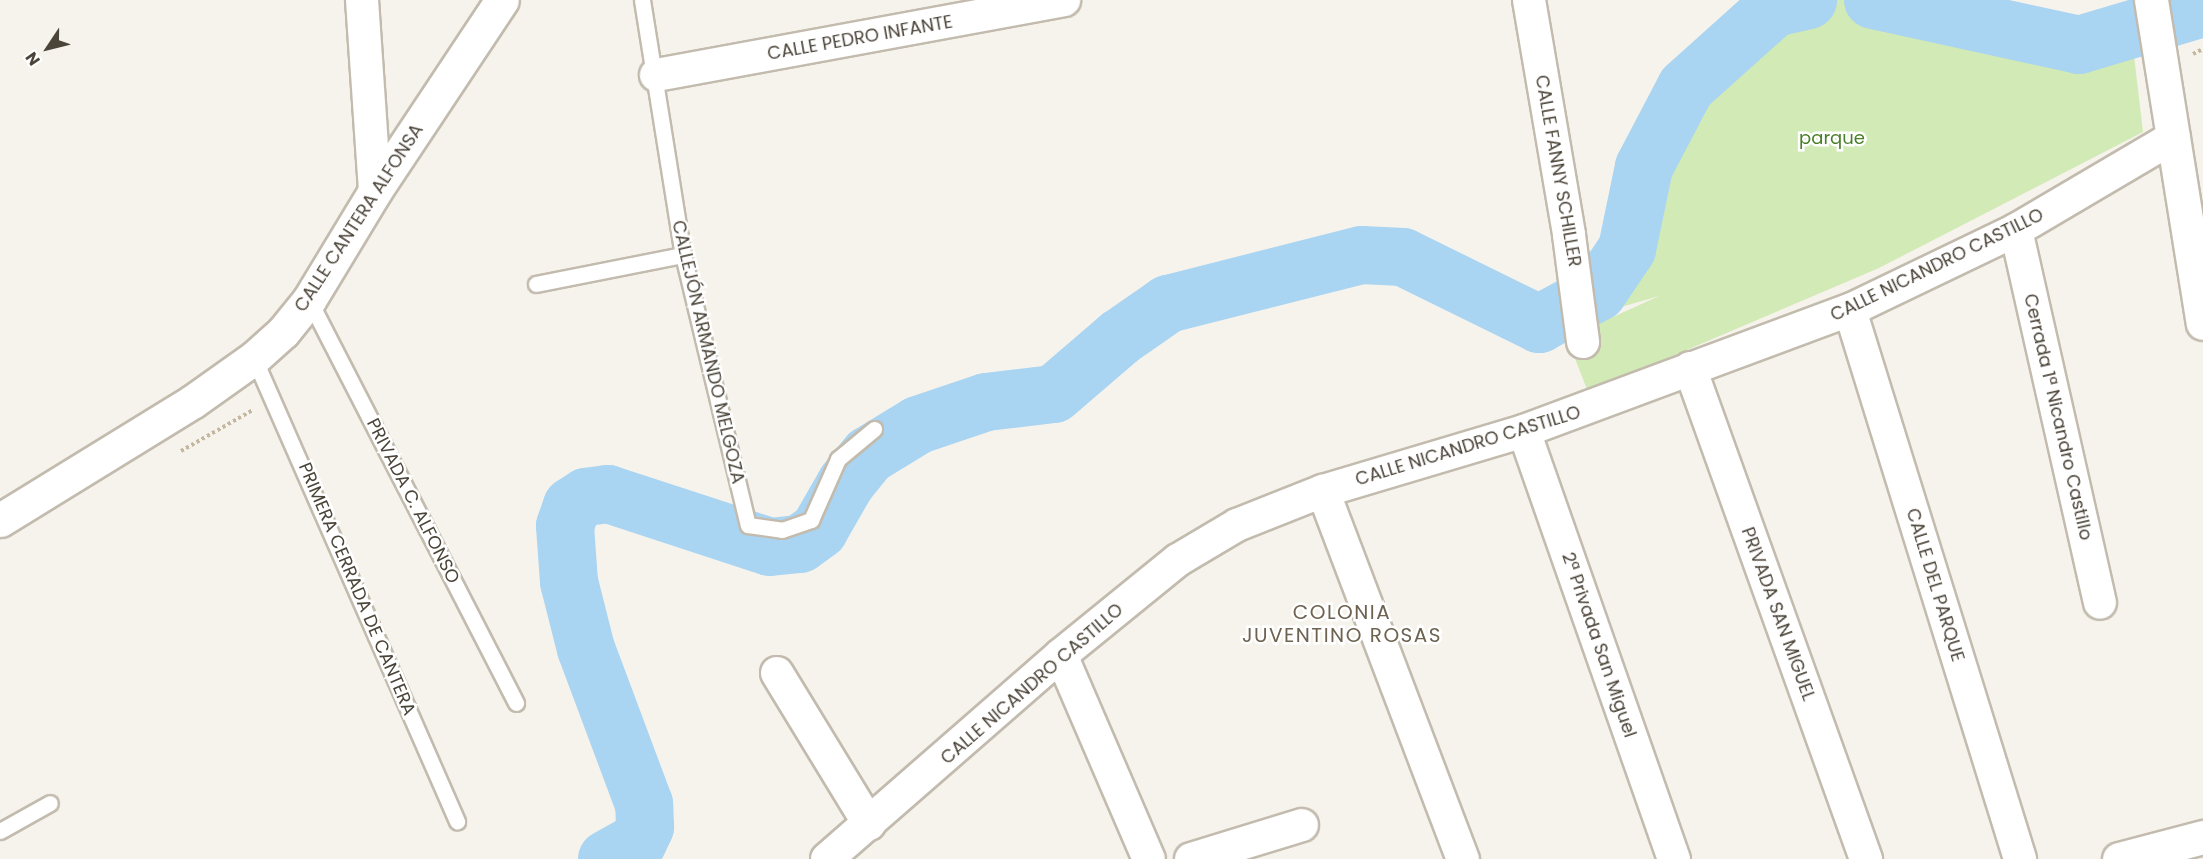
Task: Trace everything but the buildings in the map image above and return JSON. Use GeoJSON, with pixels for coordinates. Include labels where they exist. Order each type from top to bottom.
{"type":"FeatureCollection","features":[{"type":"Feature","properties":{"kind":"street"},"geometry":{"type":"LineString","coordinates":[[362,0],[375,191]]}},
{"type":"Feature","properties":{"kind":"street","name":"CALLE CANTERA ALFONSA"},"geometry":{"type":"LineString","coordinates":[[2,515],[192,402],[254,358],[283,332],[309,300],[375,191],[502,0]]}},
{"type":"Feature","properties":{"kind":"street","name":"CALLE PEDRO INFANTE"},"geometry":{"type":"LineString","coordinates":[[656,75],[1064,0]]}},
{"type":"Feature","properties":{"kind":"street","name":"CALLE FANNY SCHILLER"},"geometry":{"type":"LineString","coordinates":[[1529,0],[1578,294],[1582,342]]}},
{"type":"Feature","properties":{"kind":"street"},"geometry":{"type":"LineString","coordinates":[[2151,0],[2203,323]]}},
{"type":"Feature","properties":{"kind":"street","name":"CALLE NICANDRO CASTILLO"},"geometry":{"type":"LineString","coordinates":[[826,859],[864,840],[1061,655],[1178,560],[1237,525],[1323,491],[1524,431],[1850,310],[2016,230],[2171,123]]}},
{"type":"Feature","properties":{"kind":"street","name":"Cerrada 1ª Nicandro Castillo"},"geometry":{"type":"LineString","coordinates":[[2016,230],[2100,603]]}},
{"type":"Feature","properties":{"kind":"street","name":"CALLE DEL PARQUE"},"geometry":{"type":"LineString","coordinates":[[1850,310],[2020,859]]}},
{"type":"Feature","properties":{"kind":"street","name":"PRIVADA SAN MIGUEL"},"geometry":{"type":"LineString","coordinates":[[1690,368],[1866,859]]}},
{"type":"Feature","properties":{"kind":"street","name":"2ª Privada San Miguel"},"geometry":{"type":"LineString","coordinates":[[1524,431],[1674,859]]}},
{"type":"Feature","properties":{"kind":"street"},"geometry":{"type":"LineString","coordinates":[[1323,491],[1463,859]]}},
{"type":"Feature","properties":{"kind":"street"},"geometry":{"type":"LineString","coordinates":[[1061,655],[1149,859]]}},
{"type":"Feature","properties":{"kind":"street"},"geometry":{"type":"LineString","coordinates":[[777,673],[864,840]]}},
{"type":"Feature","properties":{"kind":"street"},"geometry":{"type":"LineString","coordinates":[[1191,859],[1302,825]]}},
{"type":"Feature","properties":{"kind":"street"},"geometry":{"type":"LineString","coordinates":[[2119,859],[2203,837]]}},
{"type":"Feature","properties":{"kind":"lane","name":"CALLEJÓN ARMANDO MELGOZA"},"geometry":{"type":"LineString","coordinates":[[642,0],[656,75],[683,255],[748,525],[782,530],[811,520],[838,459],[874,429]]}},
{"type":"Feature","properties":{"kind":"lane"},"geometry":{"type":"LineString","coordinates":[[536,284],[683,255]]}},
{"type":"Feature","properties":{"kind":"lane","name":"PRIVADA C. ALFONSO"},"geometry":{"type":"LineString","coordinates":[[309,300],[516,703]]}},
{"type":"Feature","properties":{"kind":"lane","name":"PRIMERA CERRADA DE CANTERA"},"geometry":{"type":"LineString","coordinates":[[254,358],[457,821]]}},
{"type":"Feature","properties":{"kind":"lane"},"geometry":{"type":"LineString","coordinates":[[0,831],[50,803]]}},
{"type":"Feature","properties":{"kind":"green space","name":"parque"},"geometry":{"type":"Polygon","coordinates":[[[1808,0],[1873,0],[2079,45],[2131,30],[2143,132],[1879,268],[1588,392],[1567,338],[1659,296],[1604,312],[1598,292],[1627,249],[1644,167],[1686,87],[1774,8],[1808,0]]]}},
{"type":"Feature","properties":{"kind":"waterway"},"geometry":{"type":"LineString","coordinates":[[607,859],[638,842],[645,827],[644,804],[586,649],[569,582],[565,526],[572,506],[586,497],[608,494],[770,547],[800,544],[819,530],[846,483],[869,455],[918,425],[986,402],[1054,394],[1119,338],[1168,304],[1362,255],[1403,257],[1539,324],[1598,292],[1627,249],[1644,167],[1686,87],[1774,8],[1808,0]]}},
{"type":"Feature","properties":{"kind":"waterway"},"geometry":{"type":"LineString","coordinates":[[1873,0],[2079,45],[2203,8]]}},
{"type":"Feature","properties":{"kind":"district","name":"COLONIA JUVENTINO ROSAS"},"geometry":{"type":"Point","coordinates":[1342,624]}}]}
